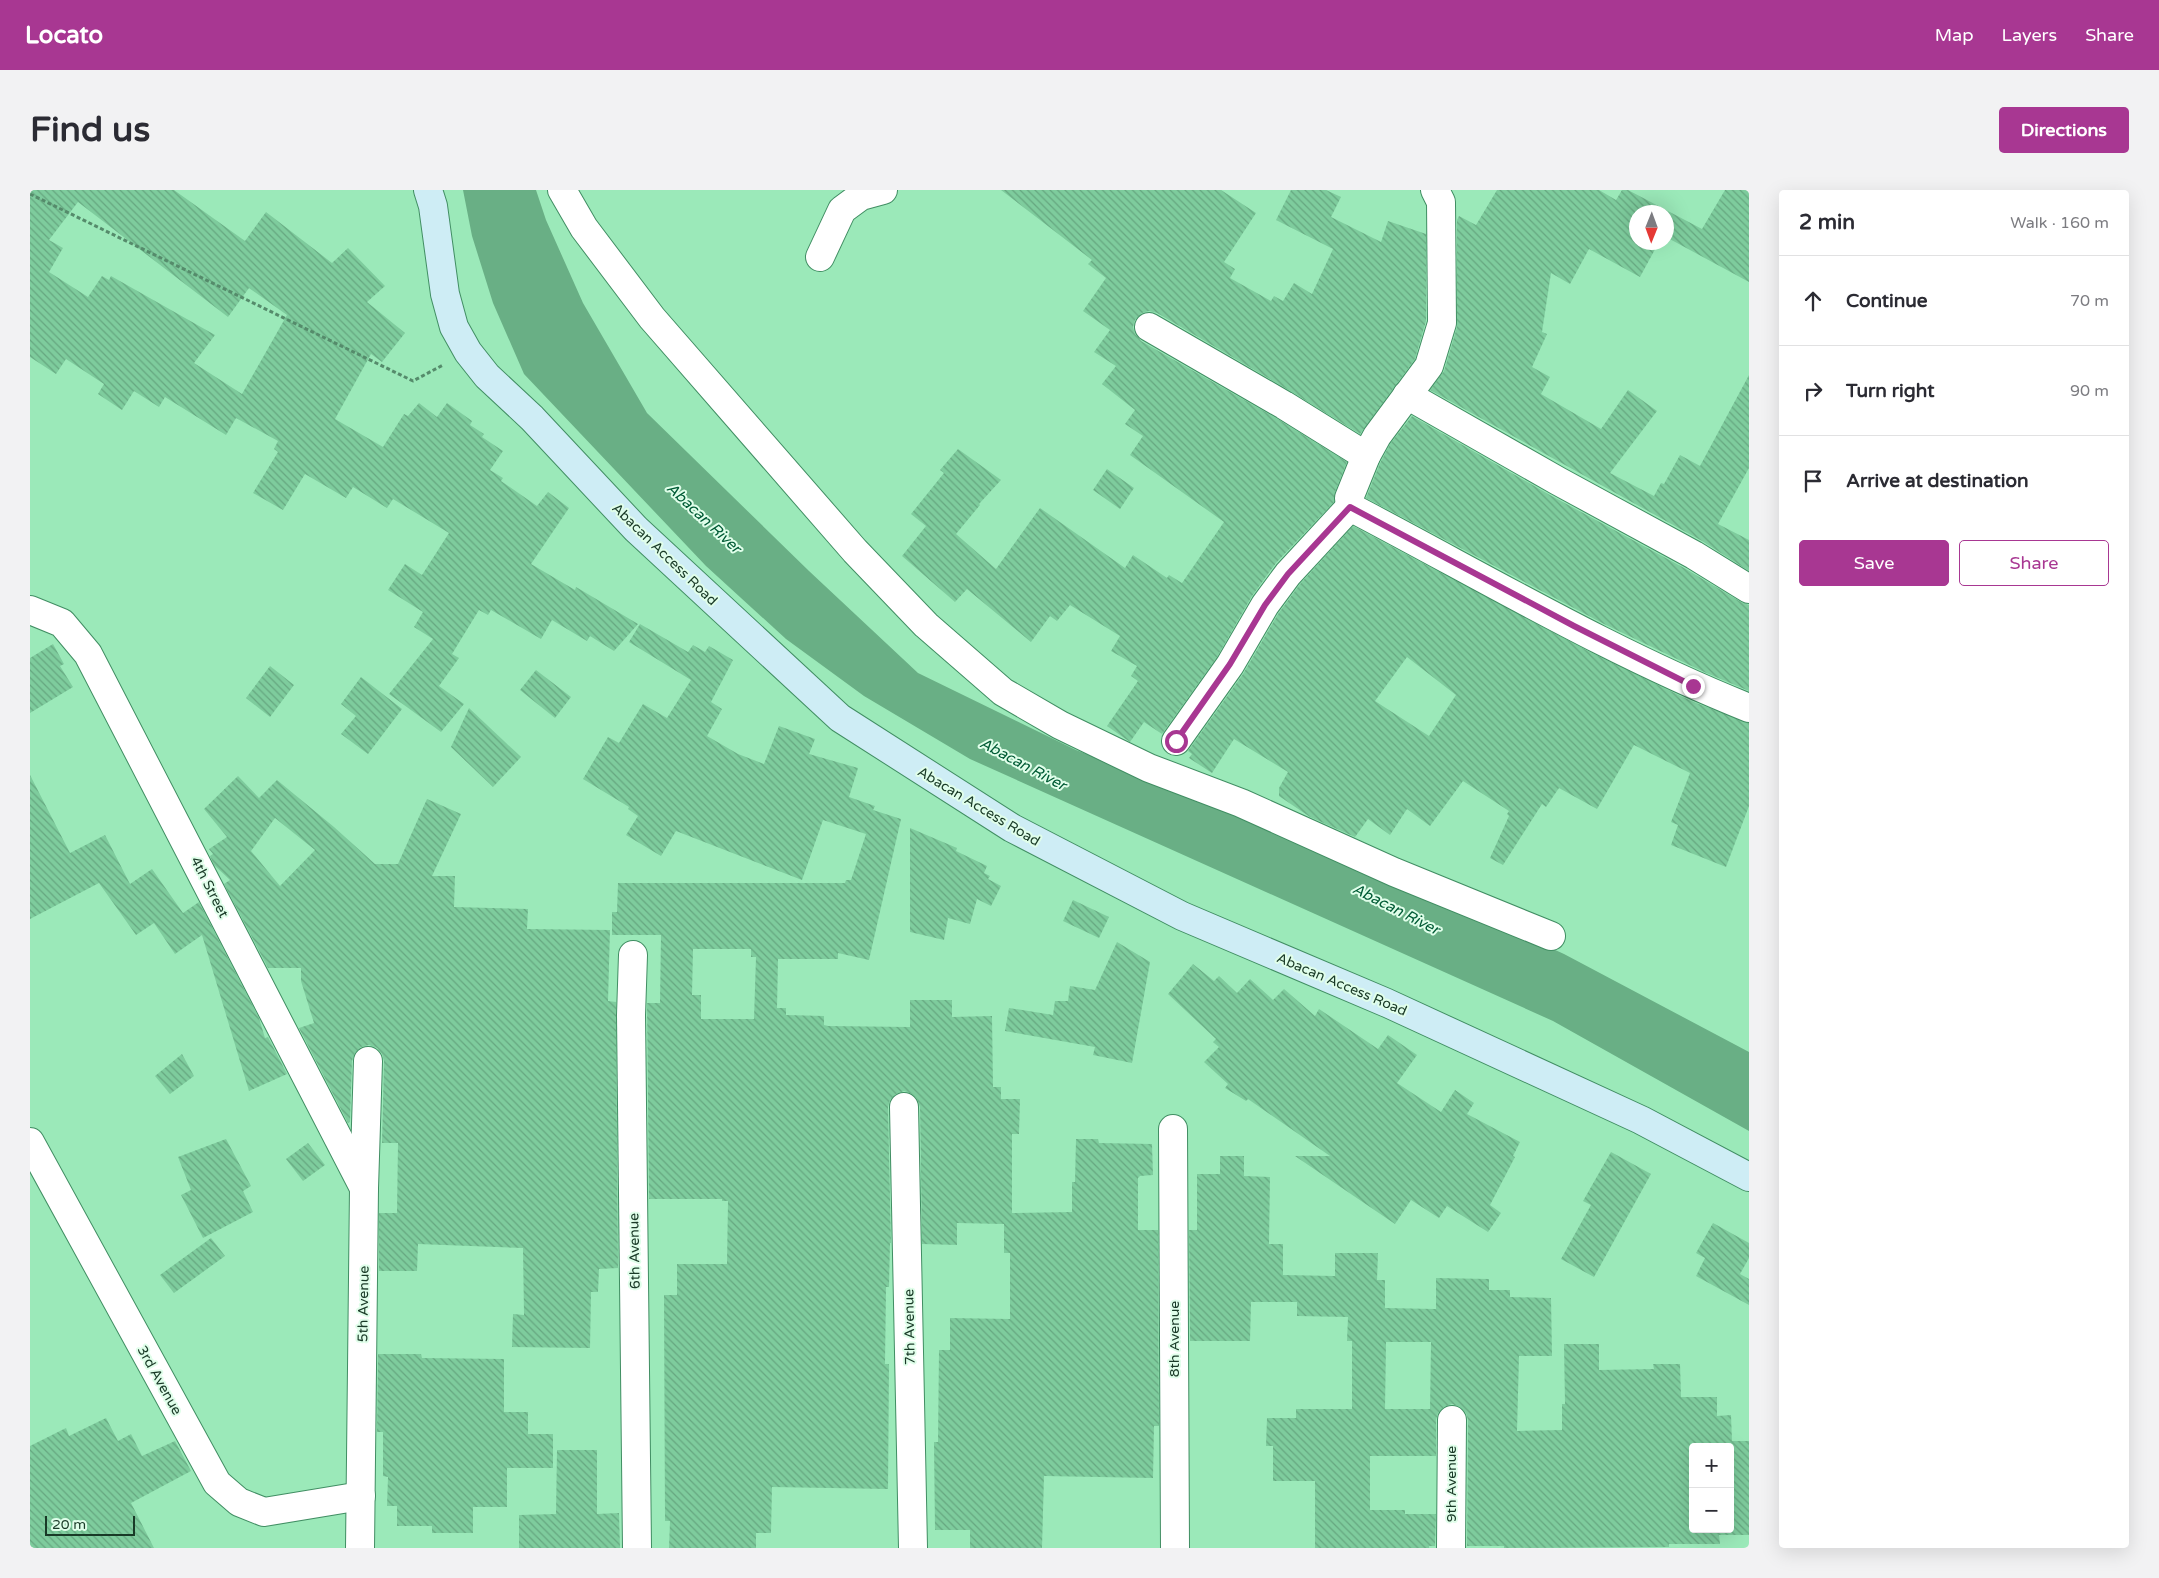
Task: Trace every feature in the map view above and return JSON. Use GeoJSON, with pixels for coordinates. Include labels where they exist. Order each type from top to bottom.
{"type":"FeatureCollection","features":[{"type":"Feature","properties":{"kind":"street","name":"Abacan Access Road"},"geometry":{"type":"LineString","coordinates":[[428,190],[433,206],[445,294],[454,327],[468,352],[487,376],[532,418],[636,529],[840,718],[1012,828],[1182,916],[1378,999],[1469,1040],[1641,1120],[1749,1177]]}},
{"type":"Feature","properties":{"kind":"street"},"geometry":{"type":"LineString","coordinates":[[562,190],[584,228],[652,318],[856,551],[926,625],[1003,692],[1060,725],[1149,768],[1241,803],[1394,872],[1551,936]]}},
{"type":"Feature","properties":{"kind":"street"},"geometry":{"type":"LineString","coordinates":[[820,257],[842,210],[861,196],[883,190]]}},
{"type":"Feature","properties":{"kind":"street"},"geometry":{"type":"LineString","coordinates":[[1176,741],[1230,664],[1265,605],[1288,574],[1350,507],[1349,498],[1366,456],[1378,436],[1429,366],[1442,323],[1441,202],[1435,190]]}},
{"type":"Feature","properties":{"kind":"street"},"geometry":{"type":"LineString","coordinates":[[1149,327],[1284,405],[1366,456]]}},
{"type":"Feature","properties":{"kind":"street"},"geometry":{"type":"LineString","coordinates":[[1407,395],[1558,481],[1694,555],[1749,589]]}},
{"type":"Feature","properties":{"kind":"street"},"geometry":{"type":"LineString","coordinates":[[1350,507],[1574,626],[1693,686],[1749,708]]}},
{"type":"Feature","properties":{"kind":"street","name":"4th Street"},"geometry":{"type":"LineString","coordinates":[[30,610],[62,623],[88,654],[364,1188]]}},
{"type":"Feature","properties":{"kind":"street","name":"6th Avenue"},"geometry":{"type":"LineString","coordinates":[[633,955],[631,1015],[637,1548]]}},
{"type":"Feature","properties":{"kind":"street","name":"5th Avenue"},"geometry":{"type":"LineString","coordinates":[[360,1548],[364,1188],[368,1061]]}},
{"type":"Feature","properties":{"kind":"street","name":"7th Avenue"},"geometry":{"type":"LineString","coordinates":[[904,1107],[914,1548]]}},
{"type":"Feature","properties":{"kind":"street","name":"8th Avenue"},"geometry":{"type":"LineString","coordinates":[[1173,1129],[1175,1548]]}},
{"type":"Feature","properties":{"kind":"street","name":"3rd Avenue"},"geometry":{"type":"LineString","coordinates":[[30,1142],[217,1484],[239,1502],[264,1512],[361,1496]]}},
{"type":"Feature","properties":{"kind":"street","name":"9th Avenue"},"geometry":{"type":"LineString","coordinates":[[1451,1548],[1452,1420]]}},
{"type":"Feature","properties":{"kind":"path"},"geometry":{"type":"LineString","coordinates":[[30,194],[414,381],[468,352]]}},
{"type":"Feature","properties":{"kind":"water","name":"Abacan River"},"geometry":{"type":"Polygon","coordinates":[[[463,190],[536,190],[546,220],[583,303],[647,413],[809,571],[918,673],[1076,750],[1318,842],[1564,954],[1749,1052],[1749,1131],[1553,1021],[970,759],[864,696],[786,639],[706,566],[524,374],[493,303],[472,236],[463,190]]]}},
{"type":"Feature","properties":{"kind":"building"},"geometry":{"type":"Polygon","coordinates":[[[30,190],[174,190],[245,241],[266,212],[332,263],[348,248],[385,286],[367,302],[405,333],[382,362],[371,354],[335,419],[383,447],[404,414],[408,416],[419,403],[437,417],[447,403],[472,421],[470,425],[484,434],[482,437],[503,451],[490,470],[503,478],[501,481],[537,506],[548,492],[569,508],[531,564],[575,590],[576,587],[638,624],[614,651],[590,636],[587,641],[552,620],[541,639],[491,610],[488,615],[479,610],[452,654],[459,658],[439,686],[464,704],[441,732],[389,694],[433,639],[414,627],[423,612],[388,590],[405,564],[422,575],[449,533],[393,499],[387,508],[353,487],[346,498],[305,474],[283,510],[253,493],[278,452],[274,449],[278,441],[236,418],[226,435],[165,397],[159,407],[134,391],[122,410],[98,394],[104,384],[66,359],[56,374],[30,357],[30,190]],[[78,202],[49,240],[63,248],[49,272],[88,297],[102,276],[109,280],[111,276],[215,335],[194,363],[242,394],[287,315],[249,288],[228,317],[78,202]]]}},
{"type":"Feature","properties":{"kind":"building"},"geometry":{"type":"Polygon","coordinates":[[[1001,190],[1221,190],[1256,213],[1224,262],[1235,269],[1230,278],[1271,301],[1274,296],[1283,301],[1294,283],[1312,294],[1333,249],[1276,220],[1291,190],[1326,190],[1341,197],[1331,217],[1381,242],[1388,221],[1426,234],[1426,321],[1415,359],[1360,434],[1157,313],[1149,311],[1142,313],[1135,320],[1133,327],[1135,334],[1141,341],[1276,418],[1347,462],[1335,492],[1334,502],[1276,563],[1252,596],[1217,657],[1162,734],[1144,722],[1130,742],[1107,726],[1138,681],[1131,676],[1137,666],[1111,651],[1120,636],[1070,605],[1057,621],[1050,616],[1031,642],[967,589],[955,602],[902,556],[926,526],[911,514],[944,473],[940,470],[958,449],[1001,480],[979,504],[956,534],[996,569],[1040,508],[1125,568],[1133,555],[1167,578],[1169,575],[1182,583],[1224,522],[1130,455],[1143,436],[1125,424],[1135,410],[1102,384],[1116,366],[1094,352],[1110,330],[1083,311],[1106,278],[1088,264],[1092,260],[1001,190]]]}},
{"type":"Feature","properties":{"kind":"building"},"geometry":{"type":"Polygon","coordinates":[[[1497,190],[1599,190],[1616,200],[1622,190],[1628,190],[1656,205],[1629,205],[1629,250],[1655,250],[1640,277],[1589,249],[1570,284],[1551,273],[1542,332],[1547,334],[1532,367],[1550,377],[1541,394],[1601,429],[1628,390],[1657,411],[1610,473],[1654,496],[1661,483],[1664,484],[1680,455],[1700,466],[1749,375],[1749,468],[1718,524],[1749,540],[1749,571],[1702,541],[1430,390],[1444,371],[1457,327],[1457,220],[1459,216],[1476,225],[1497,190]]]}},
{"type":"Feature","properties":{"kind":"building"},"geometry":{"type":"Polygon","coordinates":[[[1725,190],[1749,190],[1749,282],[1674,241],[1674,214],[1702,229],[1725,190]]]}},
{"type":"Feature","properties":{"kind":"building"},"geometry":{"type":"Polygon","coordinates":[[[1412,416],[1749,605],[1749,691],[1704,672],[1604,624],[1366,498],[1390,444],[1412,416]]]}},
{"type":"Feature","properties":{"kind":"building"},"geometry":{"type":"Polygon","coordinates":[[[1107,469],[1134,488],[1120,509],[1093,490],[1107,469]]]}},
{"type":"Feature","properties":{"kind":"building"},"geometry":{"type":"Polygon","coordinates":[[[1353,526],[1590,652],[1691,701],[1749,723],[1749,806],[1726,867],[1671,845],[1678,825],[1671,822],[1690,773],[1634,745],[1597,809],[1559,788],[1546,807],[1542,804],[1503,865],[1490,858],[1509,816],[1507,814],[1509,811],[1463,781],[1430,826],[1407,809],[1390,835],[1368,819],[1355,837],[1310,817],[1279,796],[1279,788],[1288,772],[1234,739],[1212,773],[1189,758],[1192,754],[1188,751],[1243,674],[1278,614],[1300,584],[1353,526]],[[1407,657],[1375,701],[1429,736],[1456,695],[1407,657]]]}},
{"type":"Feature","properties":{"kind":"building"},"geometry":{"type":"Polygon","coordinates":[[[640,624],[688,652],[693,645],[705,652],[709,646],[733,660],[711,702],[722,709],[707,736],[738,754],[764,764],[779,726],[815,739],[809,754],[858,768],[849,797],[875,806],[873,810],[901,819],[869,960],[838,953],[838,959],[778,959],[777,1008],[786,1008],[786,1015],[824,1016],[824,1025],[828,1026],[910,1027],[910,1000],[952,1000],[952,1017],[992,1016],[993,1087],[1001,1087],[1001,1099],[1020,1099],[1019,1134],[1012,1134],[1012,1213],[1072,1212],[1072,1182],[1075,1182],[1076,1139],[1098,1139],[1099,1143],[1152,1144],[1153,1175],[1140,1176],[1138,1178],[1138,1230],[1158,1230],[1159,1426],[1154,1426],[1153,1478],[1044,1476],[1042,1548],[970,1548],[970,1530],[935,1530],[934,1442],[938,1442],[939,1350],[950,1350],[950,1318],[1010,1319],[1010,1253],[1004,1253],[1004,1224],[957,1223],[957,1245],[922,1244],[920,1107],[917,1099],[912,1094],[904,1091],[896,1094],[890,1100],[888,1107],[891,1243],[889,1287],[886,1287],[885,1364],[889,1364],[888,1489],[772,1487],[771,1533],[756,1533],[756,1548],[669,1548],[670,1521],[665,1521],[664,1295],[677,1295],[677,1264],[727,1264],[728,1201],[722,1201],[722,1199],[649,1199],[647,1003],[660,1003],[661,935],[612,935],[612,912],[617,912],[618,883],[845,883],[846,880],[851,880],[866,834],[823,820],[802,880],[676,831],[661,856],[626,835],[638,816],[628,809],[629,807],[583,779],[608,737],[619,743],[643,704],[667,718],[691,680],[629,642],[640,624]],[[693,949],[692,995],[701,995],[701,1019],[754,1019],[756,957],[751,957],[751,949],[693,949]]]}},
{"type":"Feature","properties":{"kind":"building"},"geometry":{"type":"Polygon","coordinates":[[[53,644],[64,664],[60,666],[73,687],[30,713],[30,658],[53,644]]]}},
{"type":"Feature","properties":{"kind":"building"},"geometry":{"type":"Polygon","coordinates":[[[270,666],[294,685],[270,717],[246,698],[270,666]]]}},
{"type":"Feature","properties":{"kind":"building"},"geometry":{"type":"Polygon","coordinates":[[[536,670],[571,697],[555,718],[520,690],[536,670]]]}},
{"type":"Feature","properties":{"kind":"building"},"geometry":{"type":"Polygon","coordinates":[[[361,677],[402,709],[368,754],[341,734],[356,716],[341,704],[361,677]]]}},
{"type":"Feature","properties":{"kind":"building"},"geometry":{"type":"Polygon","coordinates":[[[469,708],[521,757],[493,787],[451,747],[469,708]]]}},
{"type":"Feature","properties":{"kind":"building"},"geometry":{"type":"Polygon","coordinates":[[[30,775],[70,853],[105,835],[130,884],[152,869],[183,913],[199,902],[259,1018],[265,1038],[268,1037],[287,1074],[249,1091],[202,935],[175,954],[154,923],[136,935],[99,883],[30,919],[30,775]]]}},
{"type":"Feature","properties":{"kind":"building"},"geometry":{"type":"Polygon","coordinates":[[[238,776],[259,798],[277,780],[375,864],[398,864],[427,799],[461,814],[432,876],[455,876],[454,907],[528,909],[527,929],[610,930],[608,1001],[616,1002],[618,1268],[599,1269],[598,1292],[591,1292],[590,1348],[512,1347],[513,1314],[524,1315],[523,1248],[418,1244],[417,1271],[379,1271],[379,1213],[397,1213],[398,1143],[382,1143],[384,1061],[382,1054],[377,1048],[369,1045],[361,1047],[355,1053],[352,1061],[350,1122],[348,1123],[299,1028],[314,1023],[301,981],[301,968],[268,968],[224,884],[230,880],[214,865],[210,856],[213,854],[209,849],[227,837],[204,809],[238,776]],[[275,818],[251,851],[280,886],[315,850],[275,818]]]}},
{"type":"Feature","properties":{"kind":"building"},"geometry":{"type":"Polygon","coordinates":[[[910,828],[957,848],[956,851],[987,866],[984,873],[990,876],[988,879],[1001,886],[991,906],[977,899],[970,924],[948,918],[944,940],[910,932],[910,828]]]}},
{"type":"Feature","properties":{"kind":"building"},"geometry":{"type":"Polygon","coordinates":[[[1073,900],[1109,917],[1099,938],[1063,921],[1073,900]]]}},
{"type":"Feature","properties":{"kind":"building"},"geometry":{"type":"Polygon","coordinates":[[[1117,942],[1150,962],[1132,1063],[1093,1055],[1095,1047],[1005,1031],[1009,1008],[1053,1015],[1055,1001],[1068,1001],[1070,986],[1095,990],[1117,942]]]}},
{"type":"Feature","properties":{"kind":"building"},"geometry":{"type":"Polygon","coordinates":[[[1193,964],[1214,981],[1219,976],[1237,993],[1250,979],[1273,1000],[1284,989],[1315,1016],[1319,1009],[1378,1049],[1388,1035],[1417,1055],[1397,1083],[1441,1112],[1455,1090],[1474,1103],[1467,1114],[1520,1142],[1513,1156],[1515,1157],[1490,1205],[1501,1213],[1488,1232],[1447,1206],[1439,1218],[1411,1200],[1395,1224],[1295,1156],[1330,1156],[1248,1099],[1246,1101],[1225,1088],[1228,1084],[1204,1062],[1219,1047],[1213,1042],[1216,1039],[1168,994],[1193,964]]]}},
{"type":"Feature","properties":{"kind":"building"},"geometry":{"type":"Polygon","coordinates":[[[182,1054],[194,1076],[170,1094],[155,1076],[182,1054]]]}},
{"type":"Feature","properties":{"kind":"building"},"geometry":{"type":"Polygon","coordinates":[[[226,1139],[251,1186],[243,1191],[253,1212],[203,1238],[181,1195],[191,1190],[178,1157],[226,1139]]]}},
{"type":"Feature","properties":{"kind":"building"},"geometry":{"type":"Polygon","coordinates":[[[308,1143],[325,1165],[303,1181],[286,1159],[308,1143]]]}},
{"type":"Feature","properties":{"kind":"building"},"geometry":{"type":"Polygon","coordinates":[[[1611,1152],[1651,1174],[1594,1277],[1561,1259],[1591,1205],[1583,1201],[1611,1152]]]}},
{"type":"Feature","properties":{"kind":"building"},"geometry":{"type":"Polygon","coordinates":[[[1220,1156],[1244,1156],[1244,1176],[1270,1177],[1269,1244],[1283,1244],[1283,1275],[1335,1276],[1335,1253],[1378,1253],[1377,1280],[1385,1280],[1385,1308],[1436,1309],[1436,1278],[1489,1279],[1489,1290],[1510,1290],[1510,1297],[1551,1298],[1552,1356],[1519,1356],[1517,1431],[1562,1430],[1562,1404],[1565,1404],[1564,1344],[1599,1344],[1599,1370],[1654,1369],[1653,1364],[1680,1364],[1681,1397],[1717,1397],[1717,1416],[1731,1415],[1732,1441],[1749,1441],[1749,1535],[1719,1535],[1720,1544],[1669,1544],[1669,1547],[1504,1548],[1504,1546],[1467,1546],[1468,1420],[1466,1413],[1460,1407],[1452,1404],[1444,1407],[1438,1413],[1436,1420],[1436,1456],[1370,1456],[1370,1510],[1405,1510],[1405,1514],[1436,1514],[1435,1546],[1429,1546],[1429,1548],[1315,1548],[1315,1481],[1273,1481],[1273,1446],[1266,1446],[1267,1418],[1296,1418],[1296,1409],[1352,1409],[1352,1341],[1347,1341],[1348,1317],[1297,1316],[1297,1302],[1251,1302],[1250,1341],[1190,1341],[1189,1230],[1197,1230],[1197,1174],[1220,1174],[1220,1156]],[[1386,1342],[1385,1409],[1430,1409],[1431,1342],[1386,1342]]]}},
{"type":"Feature","properties":{"kind":"building"},"geometry":{"type":"Polygon","coordinates":[[[1713,1223],[1749,1243],[1749,1258],[1740,1274],[1749,1279],[1749,1305],[1696,1276],[1705,1258],[1696,1253],[1713,1223]]]}},
{"type":"Feature","properties":{"kind":"building"},"geometry":{"type":"Polygon","coordinates":[[[211,1238],[225,1256],[174,1293],[160,1275],[211,1238]]]}},
{"type":"Feature","properties":{"kind":"building"},"geometry":{"type":"Polygon","coordinates":[[[378,1354],[421,1354],[422,1358],[504,1359],[504,1412],[528,1412],[528,1434],[553,1434],[553,1468],[507,1468],[507,1507],[473,1507],[473,1533],[432,1533],[432,1526],[397,1526],[397,1506],[387,1506],[388,1477],[383,1476],[383,1432],[377,1432],[378,1354]]]}},
{"type":"Feature","properties":{"kind":"building"},"geometry":{"type":"Polygon","coordinates":[[[106,1418],[118,1441],[131,1434],[142,1456],[175,1441],[191,1471],[131,1503],[154,1548],[30,1548],[30,1446],[66,1428],[69,1436],[106,1418]]]}},
{"type":"Feature","properties":{"kind":"building"},"geometry":{"type":"Polygon","coordinates":[[[557,1450],[597,1450],[597,1514],[619,1513],[620,1548],[519,1548],[519,1515],[556,1514],[557,1450]]]}},
{"type":"Feature","properties":{"kind":"route"},"geometry":{"type":"LineString","coordinates":[[1176,741],[1230,664],[1265,605],[1288,574],[1350,507],[1574,626],[1693,686]]}}]}
